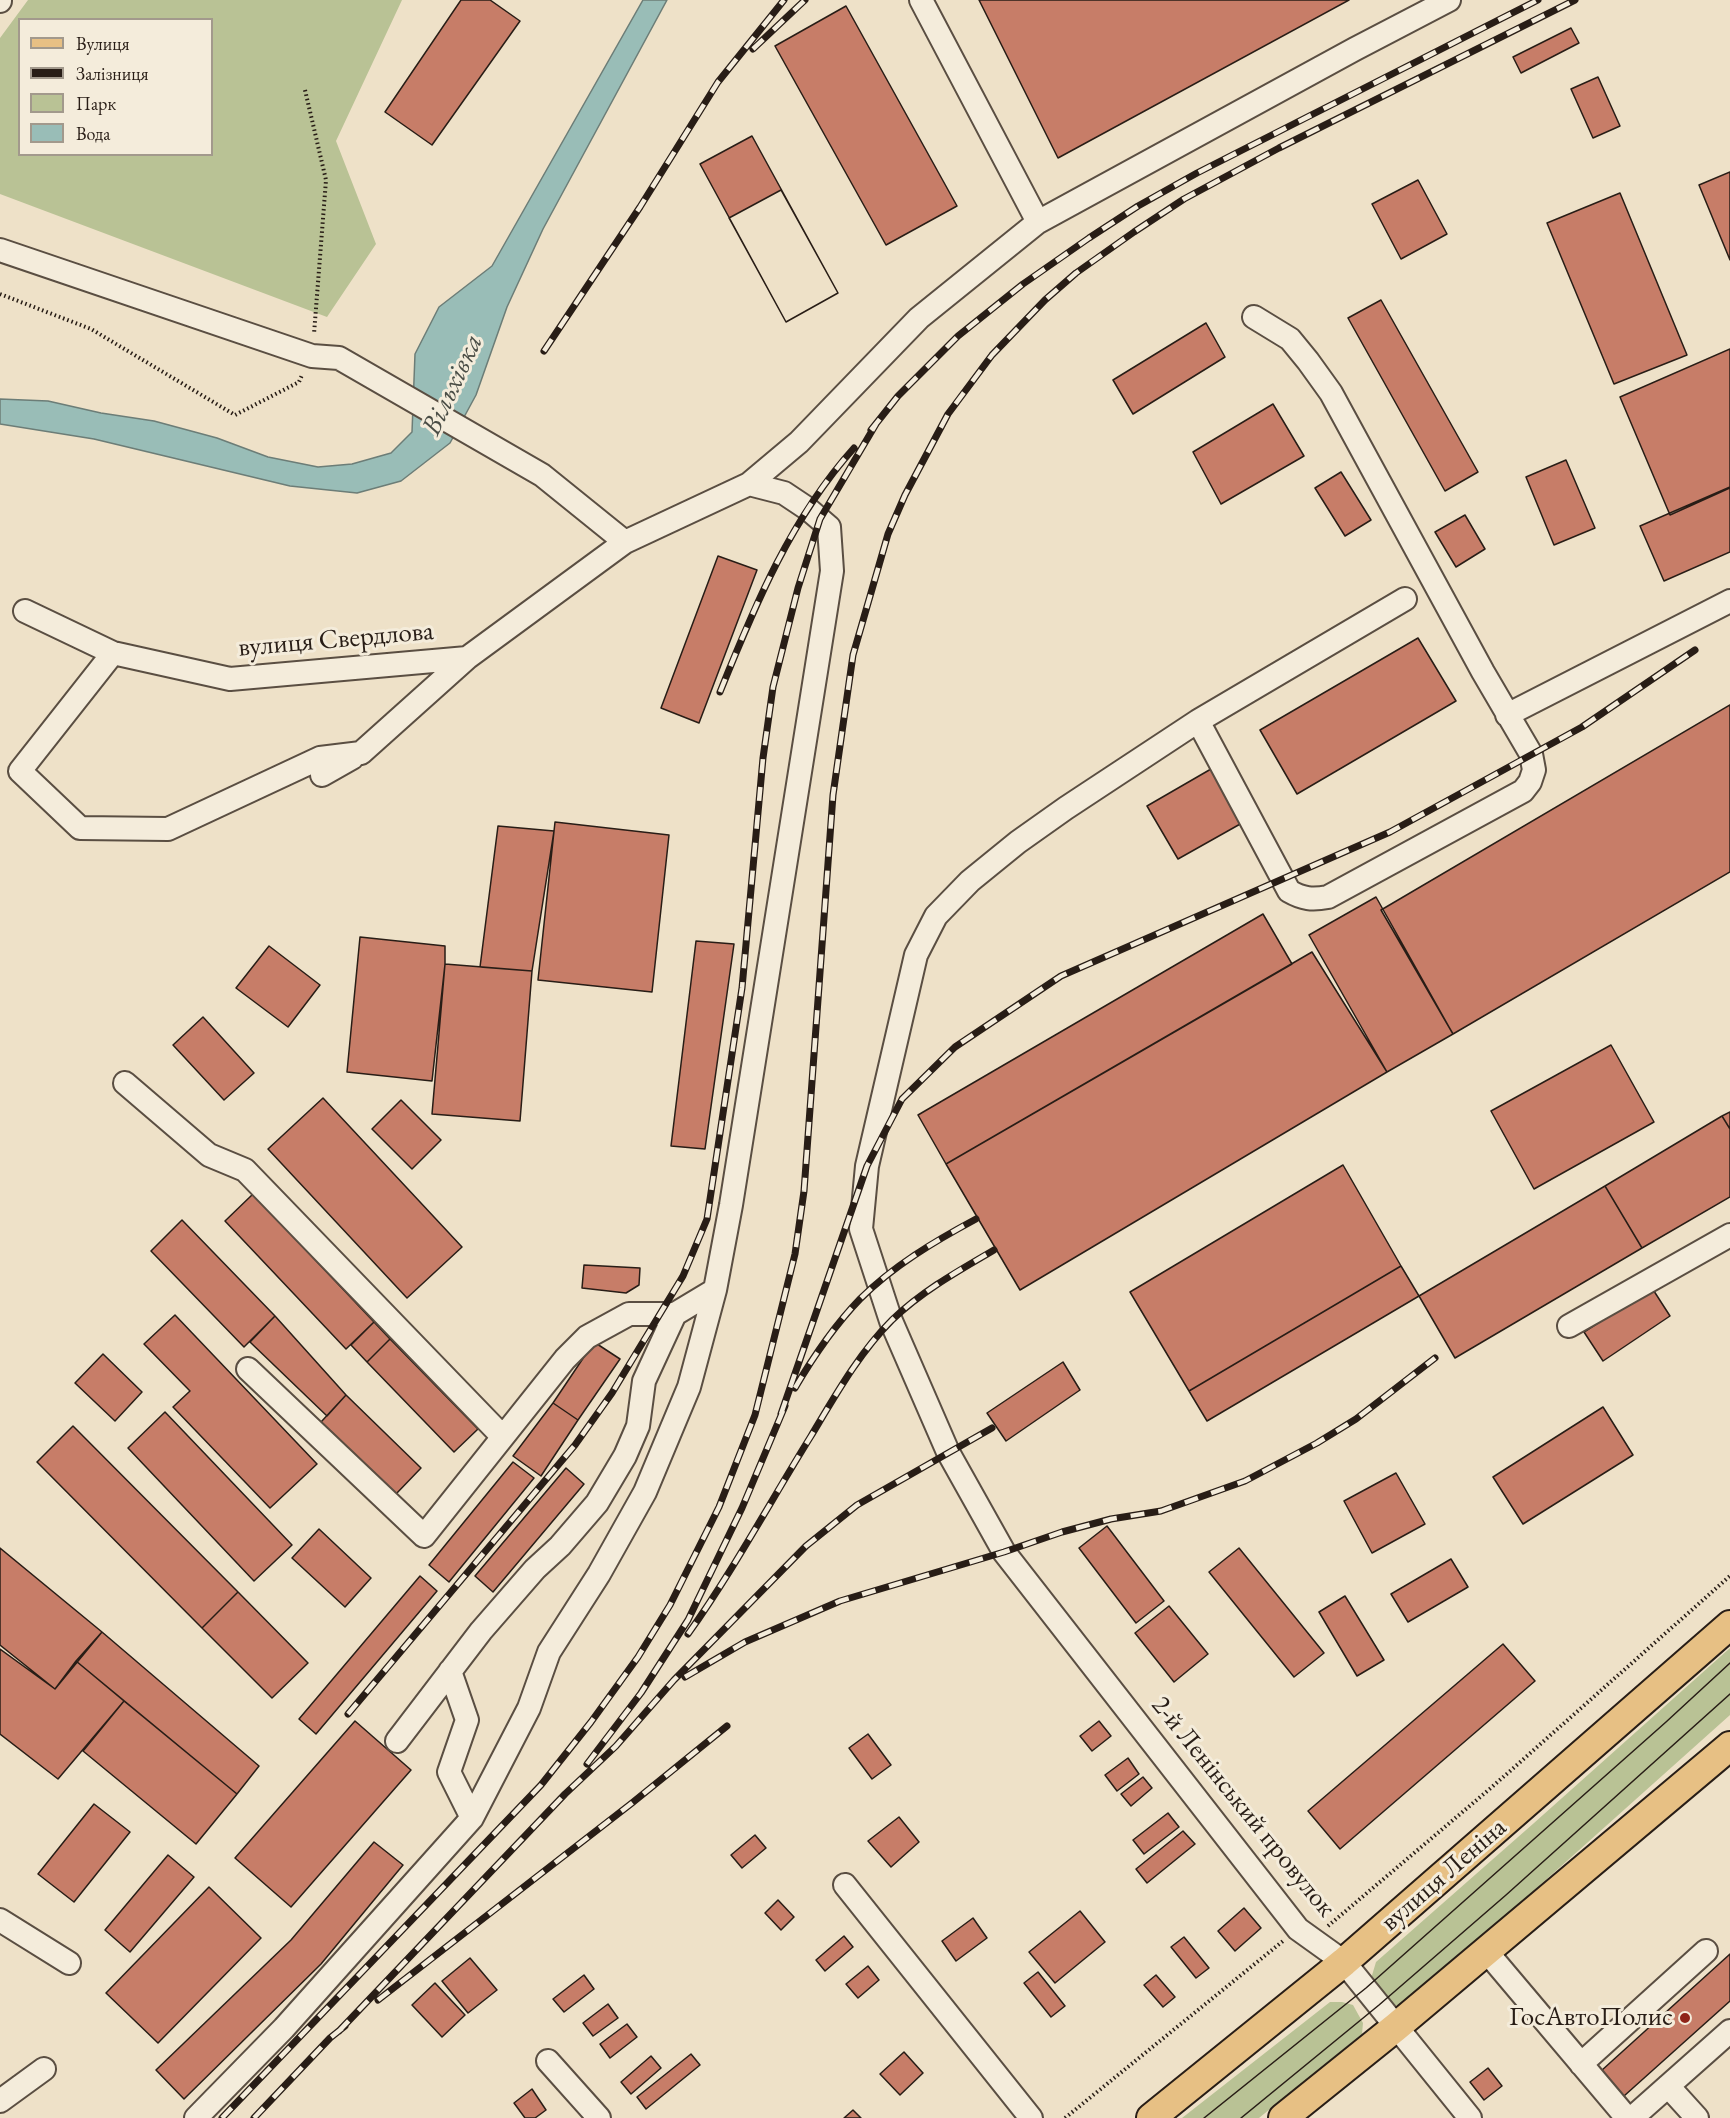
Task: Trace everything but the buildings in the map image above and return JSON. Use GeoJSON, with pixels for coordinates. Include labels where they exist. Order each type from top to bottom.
{"type":"FeatureCollection","features":[{"type":"Feature","properties":{"kind":"main road","name":"вулиця Леніна"},"geometry":{"type":"LineString","coordinates":[[1151,2118],[1344,1962],[1730,1625]]}},
{"type":"Feature","properties":{"kind":"main road"},"geometry":{"type":"LineString","coordinates":[[1283,2118],[1396,2027],[1730,1746]]}},
{"type":"Feature","properties":{"kind":"street"},"geometry":{"type":"LineString","coordinates":[[921,0],[1038,222]]}},
{"type":"Feature","properties":{"kind":"street","name":"вулиця Свердлова"},"geometry":{"type":"LineString","coordinates":[[25,611],[112,653],[230,679],[467,658],[625,542],[749,484],[799,442],[919,318],[1038,222],[1324,65],[1449,0]]}},
{"type":"Feature","properties":{"kind":"street"},"geometry":{"type":"LineString","coordinates":[[0,250],[312,356],[339,358],[542,475],[625,542]]}},
{"type":"Feature","properties":{"kind":"street"},"geometry":{"type":"LineString","coordinates":[[1198,721],[1289,891],[1300,898],[1313,900],[1328,897],[1523,791],[1530,782],[1534,770],[1532,754],[1507,715],[1330,393],[1290,339],[1254,317]]}},
{"type":"Feature","properties":{"kind":"street"},"geometry":{"type":"LineString","coordinates":[[196,2118],[284,2028],[472,1818],[529,1708],[549,1652],[599,1574],[645,1492],[689,1387],[715,1290],[732,1194],[831,571],[829,527],[784,493],[749,484]]}},
{"type":"Feature","properties":{"kind":"street","name":"2-й Ленінський провулок"},"geometry":{"type":"LineString","coordinates":[[1406,599],[1198,721],[1017,842],[970,880],[936,916],[916,955],[867,1166],[861,1229],[891,1321],[948,1452],[1004,1551],[1305,1934],[1344,1962],[1470,2118]]}},
{"type":"Feature","properties":{"kind":"street"},"geometry":{"type":"LineString","coordinates":[[1507,715],[1730,601]]}},
{"type":"Feature","properties":{"kind":"street"},"geometry":{"type":"LineString","coordinates":[[112,653],[20,771],[80,828],[168,829],[320,758],[361,753]]}},
{"type":"Feature","properties":{"kind":"street"},"geometry":{"type":"LineString","coordinates":[[322,775],[361,753],[467,658]]}},
{"type":"Feature","properties":{"kind":"street"},"geometry":{"type":"LineString","coordinates":[[125,1083],[209,1155],[245,1170],[502,1436]]}},
{"type":"Feature","properties":{"kind":"street"},"geometry":{"type":"LineString","coordinates":[[1569,1326],[1730,1235]]}},
{"type":"Feature","properties":{"kind":"street"},"geometry":{"type":"LineString","coordinates":[[248,1369],[424,1536],[565,1359],[587,1337],[629,1314],[675,1314],[715,1290]]}},
{"type":"Feature","properties":{"kind":"street"},"geometry":{"type":"LineString","coordinates":[[398,1741],[494,1615],[534,1569],[560,1546],[597,1503],[625,1456],[638,1426],[644,1381],[675,1314]]}},
{"type":"Feature","properties":{"kind":"street"},"geometry":{"type":"LineString","coordinates":[[450,1671],[467,1720],[449,1772],[472,1818]]}},
{"type":"Feature","properties":{"kind":"street"},"geometry":{"type":"LineString","coordinates":[[845,1885],[1031,2118]]}},
{"type":"Feature","properties":{"kind":"street"},"geometry":{"type":"LineString","coordinates":[[0,1920],[69,1964]]}},
{"type":"Feature","properties":{"kind":"street"},"geometry":{"type":"LineString","coordinates":[[1581,2064],[1706,1951]]}},
{"type":"Feature","properties":{"kind":"street"},"geometry":{"type":"LineString","coordinates":[[1486,1952],[1626,2118]]}},
{"type":"Feature","properties":{"kind":"street"},"geometry":{"type":"LineString","coordinates":[[1632,2118],[1730,2031]]}},
{"type":"Feature","properties":{"kind":"street"},"geometry":{"type":"LineString","coordinates":[[548,2061],[599,2118]]}},
{"type":"Feature","properties":{"kind":"street"},"geometry":{"type":"LineString","coordinates":[[0,2101],[44,2069]]}},
{"type":"Feature","properties":{"kind":"street"},"geometry":{"type":"LineString","coordinates":[[1668,2086],[1696,2118]]}},
{"type":"Feature","properties":{"kind":"path"},"geometry":{"type":"LineString","coordinates":[[0,294],[91,329],[235,414],[299,382],[312,356],[326,180],[305,90]]}},
{"type":"Feature","properties":{"kind":"path"},"geometry":{"type":"LineString","coordinates":[[1065,2118],[1492,1787],[1730,1576]]}},
{"type":"Feature","properties":{"kind":"green space"},"geometry":{"type":"Polygon","coordinates":[[[28,0],[402,0],[336,141],[376,244],[327,317],[0,194],[0,38],[28,0]]]}},
{"type":"Feature","properties":{"kind":"green space"},"geometry":{"type":"Polygon","coordinates":[[[1730,1648],[1730,1715],[1511,1911],[1414,1994],[1400,2005],[1392,2006],[1370,1982],[1376,1962],[1730,1648]]]}},
{"type":"Feature","properties":{"kind":"green space"},"geometry":{"type":"Polygon","coordinates":[[[1330,2002],[1353,2005],[1363,2023],[1362,2034],[1259,2118],[1182,2118],[1330,2002]]]}},
{"type":"Feature","properties":{"kind":"water","name":"Вільхівка"},"geometry":{"type":"Polygon","coordinates":[[[643,0],[667,0],[543,229],[507,307],[476,395],[450,443],[401,481],[357,493],[290,486],[94,439],[0,424],[0,399],[48,401],[101,413],[154,421],[217,438],[268,457],[318,467],[352,464],[391,453],[412,432],[415,354],[439,307],[492,266],[643,0]]]}},
{"type":"Feature","properties":{"kind":"tram line"},"geometry":{"type":"LineString","coordinates":[[1204,2118],[1366,1988],[1730,1663]]}},
{"type":"Feature","properties":{"kind":"tram line"},"geometry":{"type":"LineString","coordinates":[[1241,2118],[1379,2005],[1506,1895],[1730,1694]]}},
{"type":"Feature","properties":{"kind":"railway"},"geometry":{"type":"LineString","coordinates":[[544,351],[640,207],[718,82],[784,0]]}},
{"type":"Feature","properties":{"kind":"railway"},"geometry":{"type":"LineString","coordinates":[[753,49],[805,0]]}},
{"type":"Feature","properties":{"kind":"railway"},"geometry":{"type":"LineString","coordinates":[[871,430],[898,396],[958,336],[1023,284],[1138,206],[1197,173],[1538,0]]}},
{"type":"Feature","properties":{"kind":"railway"},"geometry":{"type":"LineString","coordinates":[[222,2118],[541,1785],[638,1657],[670,1605],[719,1507],[755,1415],[795,1254],[804,1191],[833,795],[853,655],[888,534],[905,495],[948,414],[992,355],[1045,300],[1076,273],[1134,232],[1184,199],[1279,148],[1575,0]]}},
{"type":"Feature","properties":{"kind":"railway"},"geometry":{"type":"LineString","coordinates":[[348,1714],[575,1445],[612,1393],[683,1276],[707,1219],[742,988],[763,758],[773,687],[798,588],[820,519],[876,424]]}},
{"type":"Feature","properties":{"kind":"railway"},"geometry":{"type":"LineString","coordinates":[[720,692],[761,595],[793,533],[811,503],[854,448]]}},
{"type":"Feature","properties":{"kind":"railway"},"geometry":{"type":"LineString","coordinates":[[781,1414],[867,1166],[902,1099],[955,1047],[1061,976],[1390,832],[1582,727],[1695,650]]}},
{"type":"Feature","properties":{"kind":"railway"},"geometry":{"type":"LineString","coordinates":[[795,1388],[833,1330],[860,1299],[915,1255],[976,1219]]}},
{"type":"Feature","properties":{"kind":"railway"},"geometry":{"type":"LineString","coordinates":[[688,1634],[736,1561],[838,1390],[869,1346],[892,1320],[916,1300],[994,1250]]}},
{"type":"Feature","properties":{"kind":"railway"},"geometry":{"type":"LineString","coordinates":[[685,1677],[745,1642],[840,1601],[1004,1552],[1062,1532],[1111,1519],[1161,1511],[1245,1481],[1317,1443],[1356,1419],[1435,1358]]}},
{"type":"Feature","properties":{"kind":"railway"},"geometry":{"type":"LineString","coordinates":[[587,1764],[641,1693],[688,1620],[742,1508],[785,1406]]}},
{"type":"Feature","properties":{"kind":"railway"},"geometry":{"type":"LineString","coordinates":[[339,2031],[565,1794],[616,1746],[674,1680],[806,1546],[857,1505],[992,1428]]}},
{"type":"Feature","properties":{"kind":"railway"},"geometry":{"type":"LineString","coordinates":[[378,2000],[632,1803],[727,1726]]}},
{"type":"Feature","properties":{"kind":"railway"},"geometry":{"type":"LineString","coordinates":[[254,2118],[330,2038],[345,2026]]}},
{"type":"Feature","properties":{"kind":"place","name":"ГосАвтоПолис"},"geometry":{"type":"Point","coordinates":[1685,2018]}}]}
